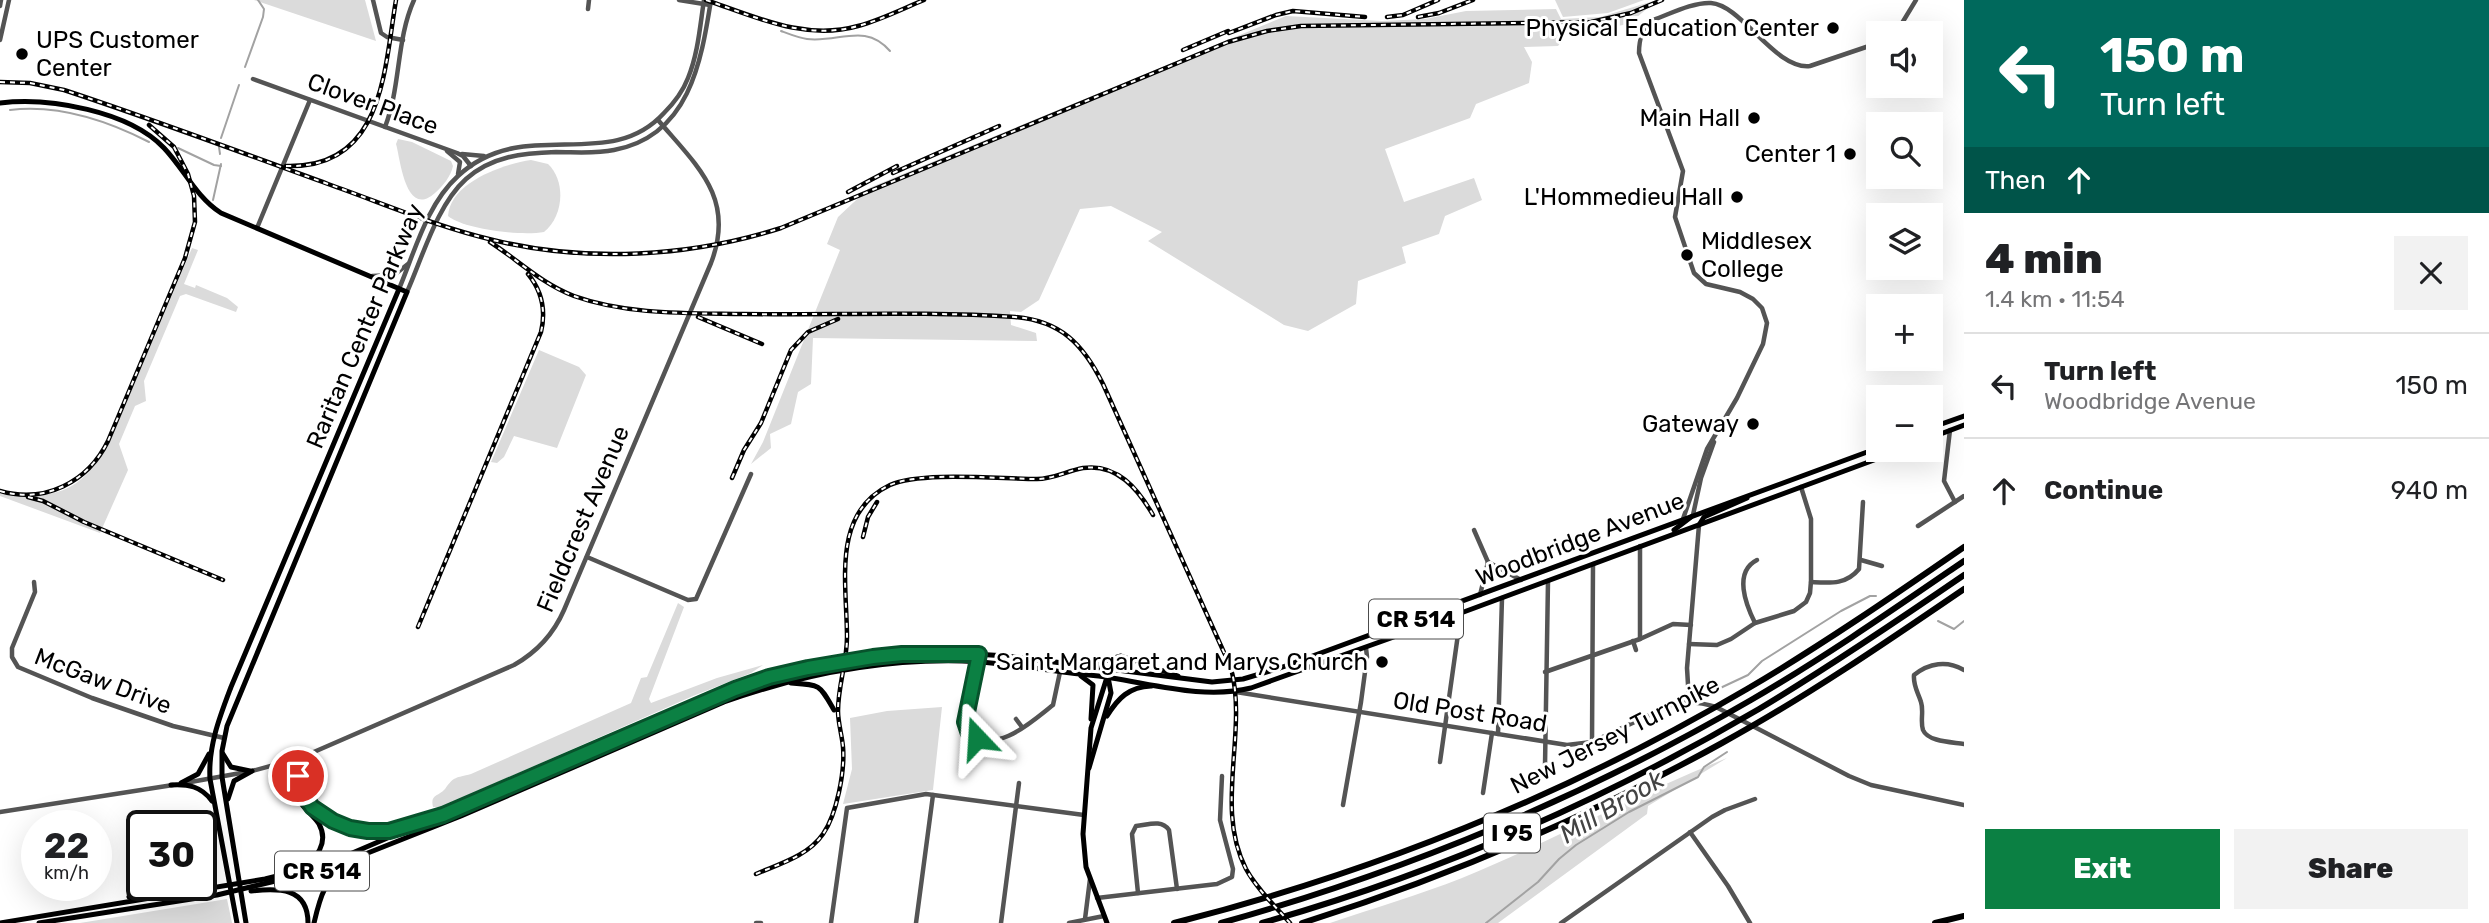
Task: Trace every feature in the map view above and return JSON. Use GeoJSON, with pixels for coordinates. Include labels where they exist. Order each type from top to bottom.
{"type":"FeatureCollection","features":[{"type":"Feature","properties":{"kind":"highway","name":"New Jersey Turnpike"},"geometry":{"type":"LineString","coordinates":[[1174,923],[1281,893],[1381,860],[1467,827],[1630,753],[1786,666],[1964,547]]}},
{"type":"Feature","properties":{"kind":"highway","name":"New Jersey Turnpike"},"geometry":{"type":"LineString","coordinates":[[1221,923],[1384,871],[1471,838],[1634,763],[1792,676],[1964,561]]}},
{"type":"Feature","properties":{"kind":"highway","name":"New Jersey Turnpike"},"geometry":{"type":"LineString","coordinates":[[1262,923],[1389,881],[1474,849],[1639,774],[1720,731],[1797,685],[1964,575]]}},
{"type":"Feature","properties":{"kind":"highway","name":"I 95"},"geometry":{"type":"LineString","coordinates":[[1303,923],[1479,860],[1563,824],[1644,784],[1723,743],[1804,695],[1964,589]]}},
{"type":"Feature","properties":{"kind":"highway"},"geometry":{"type":"LineString","coordinates":[[1935,923],[1964,916]]}},
{"type":"Feature","properties":{"kind":"main road"},"geometry":{"type":"LineString","coordinates":[[0,105],[33,102],[85,109],[144,132],[168,153],[207,203],[230,218],[407,292]]}},
{"type":"Feature","properties":{"kind":"main road","name":"Raritan Center Parkway"},"geometry":{"type":"LineString","coordinates":[[214,806],[210,779],[214,735],[231,687],[399,289]]}},
{"type":"Feature","properties":{"kind":"main road","name":"Raritan Center Parkway"},"geometry":{"type":"LineString","coordinates":[[246,923],[222,777],[224,738],[234,705],[407,292]]}},
{"type":"Feature","properties":{"kind":"main road"},"geometry":{"type":"LineString","coordinates":[[1943,423],[1964,415]]}},
{"type":"Feature","properties":{"kind":"main road"},"geometry":{"type":"LineString","coordinates":[[1943,433],[1964,425]]}},
{"type":"Feature","properties":{"kind":"main road","name":"Woodbridge Avenue"},"geometry":{"type":"LineString","coordinates":[[0,923],[215,887],[256,886],[329,863],[735,689],[769,677],[808,668],[902,654],[979,654],[1191,680],[1223,682],[1243,679],[1480,596],[1866,452]]}},
{"type":"Feature","properties":{"kind":"main road","name":"Woodbridge Avenue"},"geometry":{"type":"LineString","coordinates":[[39,923],[217,895],[316,872],[385,848],[723,702],[784,683],[850,668],[924,661],[978,663],[1108,677],[1214,693],[1236,692],[1366,648],[1869,462]]}},
{"type":"Feature","properties":{"kind":"main road"},"geometry":{"type":"LineString","coordinates":[[1699,525],[1704,517],[1759,492]]}},
{"type":"Feature","properties":{"kind":"main road"},"geometry":{"type":"LineString","coordinates":[[1666,536],[1692,515]]}},
{"type":"Feature","properties":{"kind":"main road"},"geometry":{"type":"LineString","coordinates":[[1352,642],[1366,648]]}},
{"type":"Feature","properties":{"kind":"main road"},"geometry":{"type":"LineString","coordinates":[[1084,666],[1121,656],[1191,680]]}},
{"type":"Feature","properties":{"kind":"main road"},"geometry":{"type":"LineString","coordinates":[[1091,728],[1113,658]]}},
{"type":"Feature","properties":{"kind":"main road"},"geometry":{"type":"LineString","coordinates":[[1078,675],[1087,678],[1093,685],[1084,815],[1084,856],[1107,923]]}},
{"type":"Feature","properties":{"kind":"main road"},"geometry":{"type":"LineString","coordinates":[[1086,778],[1111,693],[1108,677]]}},
{"type":"Feature","properties":{"kind":"main road"},"geometry":{"type":"LineString","coordinates":[[784,683],[820,687],[834,710]]}},
{"type":"Feature","properties":{"kind":"main road"},"geometry":{"type":"LineString","coordinates":[[1101,724],[1124,694],[1137,687],[1157,685]]}},
{"type":"Feature","properties":{"kind":"main road"},"geometry":{"type":"LineString","coordinates":[[180,783],[191,779],[202,770],[213,745]]}},
{"type":"Feature","properties":{"kind":"main road"},"geometry":{"type":"LineString","coordinates":[[222,751],[231,767],[252,771]]}},
{"type":"Feature","properties":{"kind":"main road"},"geometry":{"type":"LineString","coordinates":[[290,761],[310,805],[341,824],[363,830],[381,831],[435,819]]}},
{"type":"Feature","properties":{"kind":"main road"},"geometry":{"type":"LineString","coordinates":[[256,886],[308,864],[322,846],[321,828],[300,799],[290,770],[290,761]]}},
{"type":"Feature","properties":{"kind":"main road"},"geometry":{"type":"LineString","coordinates":[[227,809],[233,783],[252,771]]}},
{"type":"Feature","properties":{"kind":"main road"},"geometry":{"type":"LineString","coordinates":[[171,785],[200,789],[214,806],[237,923]]}},
{"type":"Feature","properties":{"kind":"main road"},"geometry":{"type":"LineString","coordinates":[[214,806],[214,810]]}},
{"type":"Feature","properties":{"kind":"main road"},"geometry":{"type":"LineString","coordinates":[[314,923],[323,891],[332,876],[385,848]]}},
{"type":"Feature","properties":{"kind":"main road"},"geometry":{"type":"LineString","coordinates":[[256,886],[280,889],[295,895],[304,905],[308,923]]}},
{"type":"Feature","properties":{"kind":"main road"},"geometry":{"type":"LineString","coordinates":[[93,906],[126,897]]}},
{"type":"Feature","properties":{"kind":"street"},"geometry":{"type":"LineString","coordinates":[[0,6],[1,0]]}},
{"type":"Feature","properties":{"kind":"street"},"geometry":{"type":"LineString","coordinates":[[0,40],[9,0]]}},
{"type":"Feature","properties":{"kind":"street"},"geometry":{"type":"LineString","coordinates":[[373,0],[381,33],[403,40]]}},
{"type":"Feature","properties":{"kind":"street"},"geometry":{"type":"LineString","coordinates":[[385,127],[391,111],[403,40],[414,0]]}},
{"type":"Feature","properties":{"kind":"street"},"geometry":{"type":"LineString","coordinates":[[588,9],[589,0]]}},
{"type":"Feature","properties":{"kind":"street"},"geometry":{"type":"LineString","coordinates":[[679,0],[711,3]]}},
{"type":"Feature","properties":{"kind":"street"},"geometry":{"type":"LineString","coordinates":[[1903,21],[1916,0]]}},
{"type":"Feature","properties":{"kind":"street","name":"Raritan Center Parkway"},"geometry":{"type":"LineString","coordinates":[[399,289],[435,205],[454,179],[471,166],[492,154],[526,146],[611,143],[632,136],[658,120],[678,97],[688,78],[704,2]]}},
{"type":"Feature","properties":{"kind":"street","name":"Raritan Center Parkway"},"geometry":{"type":"LineString","coordinates":[[407,292],[445,206],[455,190],[475,172],[500,159],[523,153],[618,149],[639,142],[663,126],[684,100],[695,79],[711,3]]}},
{"type":"Feature","properties":{"kind":"street"},"geometry":{"type":"LineString","coordinates":[[1692,515],[1701,478],[1717,435],[1763,344],[1767,327],[1766,318],[1753,299],[1740,292],[1706,284],[1694,273],[1675,217],[1683,171],[1639,53],[1640,37],[1653,20],[1708,3],[1722,7],[1786,59],[1801,67],[1866,47]]}},
{"type":"Feature","properties":{"kind":"street","name":"Clover Place"},"geometry":{"type":"LineString","coordinates":[[253,79],[454,152],[463,156],[475,172]]}},
{"type":"Feature","properties":{"kind":"street"},"geometry":{"type":"LineString","coordinates":[[257,229],[310,100]]}},
{"type":"Feature","properties":{"kind":"street","name":"Fieldcrest Avenue"},"geometry":{"type":"LineString","coordinates":[[0,812],[222,777],[290,761],[509,667],[526,657],[544,641],[560,620],[718,240],[719,212],[712,189],[658,120]]}},
{"type":"Feature","properties":{"kind":"street"},"geometry":{"type":"LineString","coordinates":[[434,144],[460,162],[454,179]]}},
{"type":"Feature","properties":{"kind":"street"},"geometry":{"type":"LineString","coordinates":[[454,152],[478,156],[492,154]]}},
{"type":"Feature","properties":{"kind":"street"},"geometry":{"type":"LineString","coordinates":[[364,274],[376,277],[394,275],[405,268],[412,257]]}},
{"type":"Feature","properties":{"kind":"street"},"geometry":{"type":"LineString","coordinates":[[1950,430],[1944,481],[1955,502]]}},
{"type":"Feature","properties":{"kind":"street"},"geometry":{"type":"LineString","coordinates":[[1683,519],[1707,449],[1717,435]]}},
{"type":"Feature","properties":{"kind":"street"},"geometry":{"type":"LineString","coordinates":[[587,557],[688,600],[696,599],[700,596],[751,474]]}},
{"type":"Feature","properties":{"kind":"street"},"geometry":{"type":"LineString","coordinates":[[1689,643],[1717,645],[1755,623],[1800,607],[1810,593],[1811,582],[1811,519],[1801,487]]}},
{"type":"Feature","properties":{"kind":"street"},"geometry":{"type":"LineString","coordinates":[[1918,526],[1964,496]]}},
{"type":"Feature","properties":{"kind":"street"},"geometry":{"type":"LineString","coordinates":[[1811,582],[1841,582],[1854,575],[1861,560],[1863,502]]}},
{"type":"Feature","properties":{"kind":"street"},"geometry":{"type":"LineString","coordinates":[[1689,701],[1687,668],[1699,525]]}},
{"type":"Feature","properties":{"kind":"street"},"geometry":{"type":"LineString","coordinates":[[1474,530],[1488,562],[1480,596]]}},
{"type":"Feature","properties":{"kind":"street"},"geometry":{"type":"LineString","coordinates":[[1640,546],[1640,639]]}},
{"type":"Feature","properties":{"kind":"street"},"geometry":{"type":"LineString","coordinates":[[1755,623],[1745,604],[1743,591],[1749,565],[1757,560]]}},
{"type":"Feature","properties":{"kind":"street"},"geometry":{"type":"LineString","coordinates":[[1861,560],[1882,566]]}},
{"type":"Feature","properties":{"kind":"street"},"geometry":{"type":"LineString","coordinates":[[1488,562],[1521,580]]}},
{"type":"Feature","properties":{"kind":"street"},"geometry":{"type":"LineString","coordinates":[[1592,742],[1593,564]]}},
{"type":"Feature","properties":{"kind":"street"},"geometry":{"type":"LineString","coordinates":[[1537,777],[1542,775],[1545,766],[1548,581]]}},
{"type":"Feature","properties":{"kind":"street","name":"McGaw Drive"},"geometry":{"type":"LineString","coordinates":[[34,582],[35,592],[11,650],[12,659],[18,667],[92,698],[173,726],[224,738]]}},
{"type":"Feature","properties":{"kind":"street"},"geometry":{"type":"LineString","coordinates":[[1483,793],[1495,734],[1502,598]]}},
{"type":"Feature","properties":{"kind":"street"},"geometry":{"type":"LineString","coordinates":[[1440,762],[1461,613]]}},
{"type":"Feature","properties":{"kind":"street"},"geometry":{"type":"LineString","coordinates":[[1545,672],[1640,639],[1673,624],[1691,625]]}},
{"type":"Feature","properties":{"kind":"street"},"geometry":{"type":"LineString","coordinates":[[1633,641],[1636,650]]}},
{"type":"Feature","properties":{"kind":"street"},"geometry":{"type":"LineString","coordinates":[[1343,805],[1361,702],[1366,648]]}},
{"type":"Feature","properties":{"kind":"street"},"geometry":{"type":"LineString","coordinates":[[979,654],[965,722],[969,734],[977,738],[997,740],[1009,737],[1053,705],[1060,672]]}},
{"type":"Feature","properties":{"kind":"street"},"geometry":{"type":"LineString","coordinates":[[1964,670],[1950,663],[1923,668],[1914,675],[1913,683],[1923,705],[1925,733],[1934,739],[1964,744]]}},
{"type":"Feature","properties":{"kind":"street","name":"Old Post Road"},"geometry":{"type":"LineString","coordinates":[[1236,692],[1567,745],[1592,742],[1673,704],[1689,701],[1702,703],[1716,707],[1871,785],[1964,806]]}},
{"type":"Feature","properties":{"kind":"street"},"geometry":{"type":"LineString","coordinates":[[1345,710],[1354,709],[1361,702]]}},
{"type":"Feature","properties":{"kind":"street"},"geometry":{"type":"LineString","coordinates":[[1016,719],[1022,727]]}},
{"type":"Feature","properties":{"kind":"street"},"geometry":{"type":"LineString","coordinates":[[1097,898],[1224,882],[1232,877],[1233,869],[1220,820],[1223,776]]}},
{"type":"Feature","properties":{"kind":"street"},"geometry":{"type":"LineString","coordinates":[[1002,923],[1019,783]]}},
{"type":"Feature","properties":{"kind":"street"},"geometry":{"type":"LineString","coordinates":[[831,923],[847,808],[933,795],[1084,815]]}},
{"type":"Feature","properties":{"kind":"street"},"geometry":{"type":"LineString","coordinates":[[916,923],[933,795]]}},
{"type":"Feature","properties":{"kind":"street"},"geometry":{"type":"LineString","coordinates":[[1561,923],[1690,832],[1725,810],[1755,799]]}},
{"type":"Feature","properties":{"kind":"street"},"geometry":{"type":"LineString","coordinates":[[1138,893],[1132,834],[1136,826],[1158,823],[1169,830],[1177,889]]}},
{"type":"Feature","properties":{"kind":"street"},"geometry":{"type":"LineString","coordinates":[[1690,832],[1750,923]]}},
{"type":"Feature","properties":{"kind":"street"},"geometry":{"type":"LineString","coordinates":[[1086,919],[1090,878]]}},
{"type":"Feature","properties":{"kind":"street"},"geometry":{"type":"LineString","coordinates":[[1069,923],[1104,916]]}},
{"type":"Feature","properties":{"kind":"shaded area"},"geometry":{"type":"Polygon","coordinates":[[[254,0],[365,0],[376,41],[254,0]]]}},
{"type":"Feature","properties":{"kind":"shaded area"},"geometry":{"type":"Polygon","coordinates":[[[1555,0],[1644,0],[1608,13],[1563,17],[1555,0]]]}},
{"type":"Feature","properties":{"kind":"shaded area"},"geometry":{"type":"Polygon","coordinates":[[[1657,0],[1629,24],[1572,27],[1558,46],[1524,47],[1532,62],[1529,83],[1476,104],[1470,118],[1385,149],[1404,202],[1474,178],[1482,200],[1445,216],[1439,234],[1402,247],[1406,263],[1358,281],[1356,304],[1308,331],[1284,325],[1148,241],[1162,232],[1111,206],[1080,209],[1039,300],[1021,312],[1010,311],[1011,325],[1036,333],[1037,341],[813,338],[811,384],[798,392],[791,424],[770,434],[771,448],[751,464],[763,442],[840,250],[827,244],[838,217],[869,188],[1286,16],[1382,21],[1425,19],[1466,11],[1556,9],[1561,19],[1600,17],[1657,0]]]}},
{"type":"Feature","properties":{"kind":"shaded area"},"geometry":{"type":"Polygon","coordinates":[[[398,139],[412,142],[451,161],[453,166],[446,181],[425,199],[417,198],[411,193],[406,183],[396,144],[398,139]]]}},
{"type":"Feature","properties":{"kind":"shaded area"},"geometry":{"type":"Polygon","coordinates":[[[531,160],[548,164],[554,171],[560,189],[556,217],[544,232],[494,231],[467,225],[448,216],[451,204],[468,184],[493,171],[531,160]]]}},
{"type":"Feature","properties":{"kind":"shaded area"},"geometry":{"type":"Polygon","coordinates":[[[192,248],[198,250],[184,284],[195,288],[196,285],[227,298],[238,307],[236,312],[186,294],[180,296],[144,381],[146,401],[135,406],[119,444],[128,470],[100,533],[0,496],[49,494],[62,490],[74,485],[96,464],[107,448],[192,248]]]}},
{"type":"Feature","properties":{"kind":"shaded area"},"geometry":{"type":"Polygon","coordinates":[[[539,350],[579,367],[586,375],[557,448],[514,436],[504,457],[497,463],[491,462],[539,350]]]}},
{"type":"Feature","properties":{"kind":"shaded area"},"geometry":{"type":"Polygon","coordinates":[[[678,603],[684,607],[649,699],[651,703],[717,678],[763,665],[751,673],[441,807],[433,807],[434,798],[456,778],[471,774],[631,703],[641,678],[647,677],[678,603]]]}},
{"type":"Feature","properties":{"kind":"shaded area"},"geometry":{"type":"Polygon","coordinates":[[[942,707],[933,790],[843,804],[852,769],[850,718],[887,711],[942,707]]]}},
{"type":"Feature","properties":{"kind":"shaded area"},"geometry":{"type":"Polygon","coordinates":[[[1727,758],[1648,806],[1647,814],[1498,923],[1330,923],[1462,878],[1727,758]]]}},
{"type":"Feature","properties":{"kind":"shaded area"},"geometry":{"type":"Polygon","coordinates":[[[227,899],[232,923],[80,923],[217,901],[227,899]]]}},
{"type":"Feature","properties":{"kind":"waterway"},"geometry":{"type":"LineString","coordinates":[[245,67],[263,17],[264,9],[258,0]]}},
{"type":"Feature","properties":{"kind":"waterway"},"geometry":{"type":"LineString","coordinates":[[781,31],[807,39],[871,37],[890,51]]}},
{"type":"Feature","properties":{"kind":"waterway"},"geometry":{"type":"LineString","coordinates":[[221,138],[239,85]]}},
{"type":"Feature","properties":{"kind":"waterway"},"geometry":{"type":"LineString","coordinates":[[10,110],[46,109],[82,116],[149,142]]}},
{"type":"Feature","properties":{"kind":"waterway"},"geometry":{"type":"LineString","coordinates":[[219,147],[220,154]]}},
{"type":"Feature","properties":{"kind":"waterway"},"geometry":{"type":"LineString","coordinates":[[178,148],[221,166]]}},
{"type":"Feature","properties":{"kind":"waterway"},"geometry":{"type":"LineString","coordinates":[[213,200],[221,164]]}},
{"type":"Feature","properties":{"kind":"waterway","name":"Mill Brook"},"geometry":{"type":"LineString","coordinates":[[1716,690],[1748,675],[1762,661],[1841,611],[1870,596],[1876,596]]}},
{"type":"Feature","properties":{"kind":"waterway","name":"Mill Brook"},"geometry":{"type":"LineString","coordinates":[[1938,621],[1954,629],[1964,621]]}},
{"type":"Feature","properties":{"kind":"waterway","name":"Mill Brook"},"geometry":{"type":"LineString","coordinates":[[1486,923],[1538,882],[1576,845],[1629,812],[1698,777],[1704,767],[1727,752]]}},
{"type":"Feature","properties":{"kind":"railway"},"geometry":{"type":"LineString","coordinates":[[286,166],[318,163],[343,151],[361,133],[382,84],[396,0]]}},
{"type":"Feature","properties":{"kind":"railway"},"geometry":{"type":"LineString","coordinates":[[706,0],[762,20],[819,31],[867,24],[924,0]]}},
{"type":"Feature","properties":{"kind":"railway"},"geometry":{"type":"LineString","coordinates":[[1387,17],[1403,15],[1438,0]]}},
{"type":"Feature","properties":{"kind":"railway"},"geometry":{"type":"LineString","coordinates":[[1418,17],[1439,13],[1473,0]]}},
{"type":"Feature","properties":{"kind":"railway"},"geometry":{"type":"LineString","coordinates":[[0,82],[30,83],[64,90],[472,235],[565,252],[638,253],[711,245],[781,228],[1228,42],[1267,31],[1301,26],[1591,22],[1631,13],[1662,0]]}},
{"type":"Feature","properties":{"kind":"railway"},"geometry":{"type":"LineString","coordinates":[[1229,33],[1293,11],[1365,17]]}},
{"type":"Feature","properties":{"kind":"railway"},"geometry":{"type":"LineString","coordinates":[[1183,50],[1228,31]]}},
{"type":"Feature","properties":{"kind":"railway"},"geometry":{"type":"LineString","coordinates":[[0,491],[17,494],[49,492],[77,478],[89,468],[108,441],[185,258],[195,222],[194,196],[188,174],[174,147],[149,125]]}},
{"type":"Feature","properties":{"kind":"railway"},"geometry":{"type":"LineString","coordinates":[[893,173],[999,126]]}},
{"type":"Feature","properties":{"kind":"railway"},"geometry":{"type":"LineString","coordinates":[[848,192],[897,166]]}},
{"type":"Feature","properties":{"kind":"railway"},"geometry":{"type":"LineString","coordinates":[[490,242],[562,291],[615,307],[658,312],[1015,317],[1045,324],[1069,337],[1087,357],[1103,384],[1231,668],[1236,718],[1232,795],[1237,845],[1250,876],[1290,923]]}},
{"type":"Feature","properties":{"kind":"railway"},"geometry":{"type":"LineString","coordinates":[[418,627],[541,332],[542,302],[537,287],[528,274]]}},
{"type":"Feature","properties":{"kind":"railway"},"geometry":{"type":"LineString","coordinates":[[698,317],[762,344]]}},
{"type":"Feature","properties":{"kind":"railway"},"geometry":{"type":"LineString","coordinates":[[732,478],[744,450],[761,423],[791,350],[808,332],[838,319]]}},
{"type":"Feature","properties":{"kind":"railway"},"geometry":{"type":"LineString","coordinates":[[756,874],[792,858],[817,842],[828,826],[836,804],[843,757],[838,711],[847,646],[846,552],[850,531],[858,513],[871,497],[890,485],[921,478],[1043,479],[1083,468],[1095,468],[1106,470],[1125,480],[1141,496],[1153,515]]}},
{"type":"Feature","properties":{"kind":"railway"},"geometry":{"type":"LineString","coordinates":[[28,497],[43,501],[84,522],[223,580]]}},
{"type":"Feature","properties":{"kind":"railway"},"geometry":{"type":"LineString","coordinates":[[863,537],[868,517],[877,502]]}},
{"type":"Feature","properties":{"kind":"place","name":"Physical Education Center"},"geometry":{"type":"Point","coordinates":[1833,28]}},
{"type":"Feature","properties":{"kind":"place","name":"UPS Customer Center"},"geometry":{"type":"Point","coordinates":[22,54]}},
{"type":"Feature","properties":{"kind":"place","name":"Main Hall"},"geometry":{"type":"Point","coordinates":[1754,118]}},
{"type":"Feature","properties":{"kind":"place","name":"Center 1"},"geometry":{"type":"Point","coordinates":[1850,154]}},
{"type":"Feature","properties":{"kind":"place","name":"L'Hommedieu Hall"},"geometry":{"type":"Point","coordinates":[1737,197]}},
{"type":"Feature","properties":{"kind":"place","name":"Middlesex College"},"geometry":{"type":"Point","coordinates":[1687,255]}},
{"type":"Feature","properties":{"kind":"place","name":"Gateway"},"geometry":{"type":"Point","coordinates":[1753,424]}},
{"type":"Feature","properties":{"kind":"place","name":"Saint Margaret and Marys Church"},"geometry":{"type":"Point","coordinates":[1382,662]}},
{"type":"Feature","properties":{"kind":"route"},"geometry":{"type":"LineString","coordinates":[[298,776],[310,805],[333,821],[363,830],[398,829],[443,815],[735,689],[769,677],[808,668],[902,654],[979,654],[965,722],[969,734],[977,738]]}}]}
